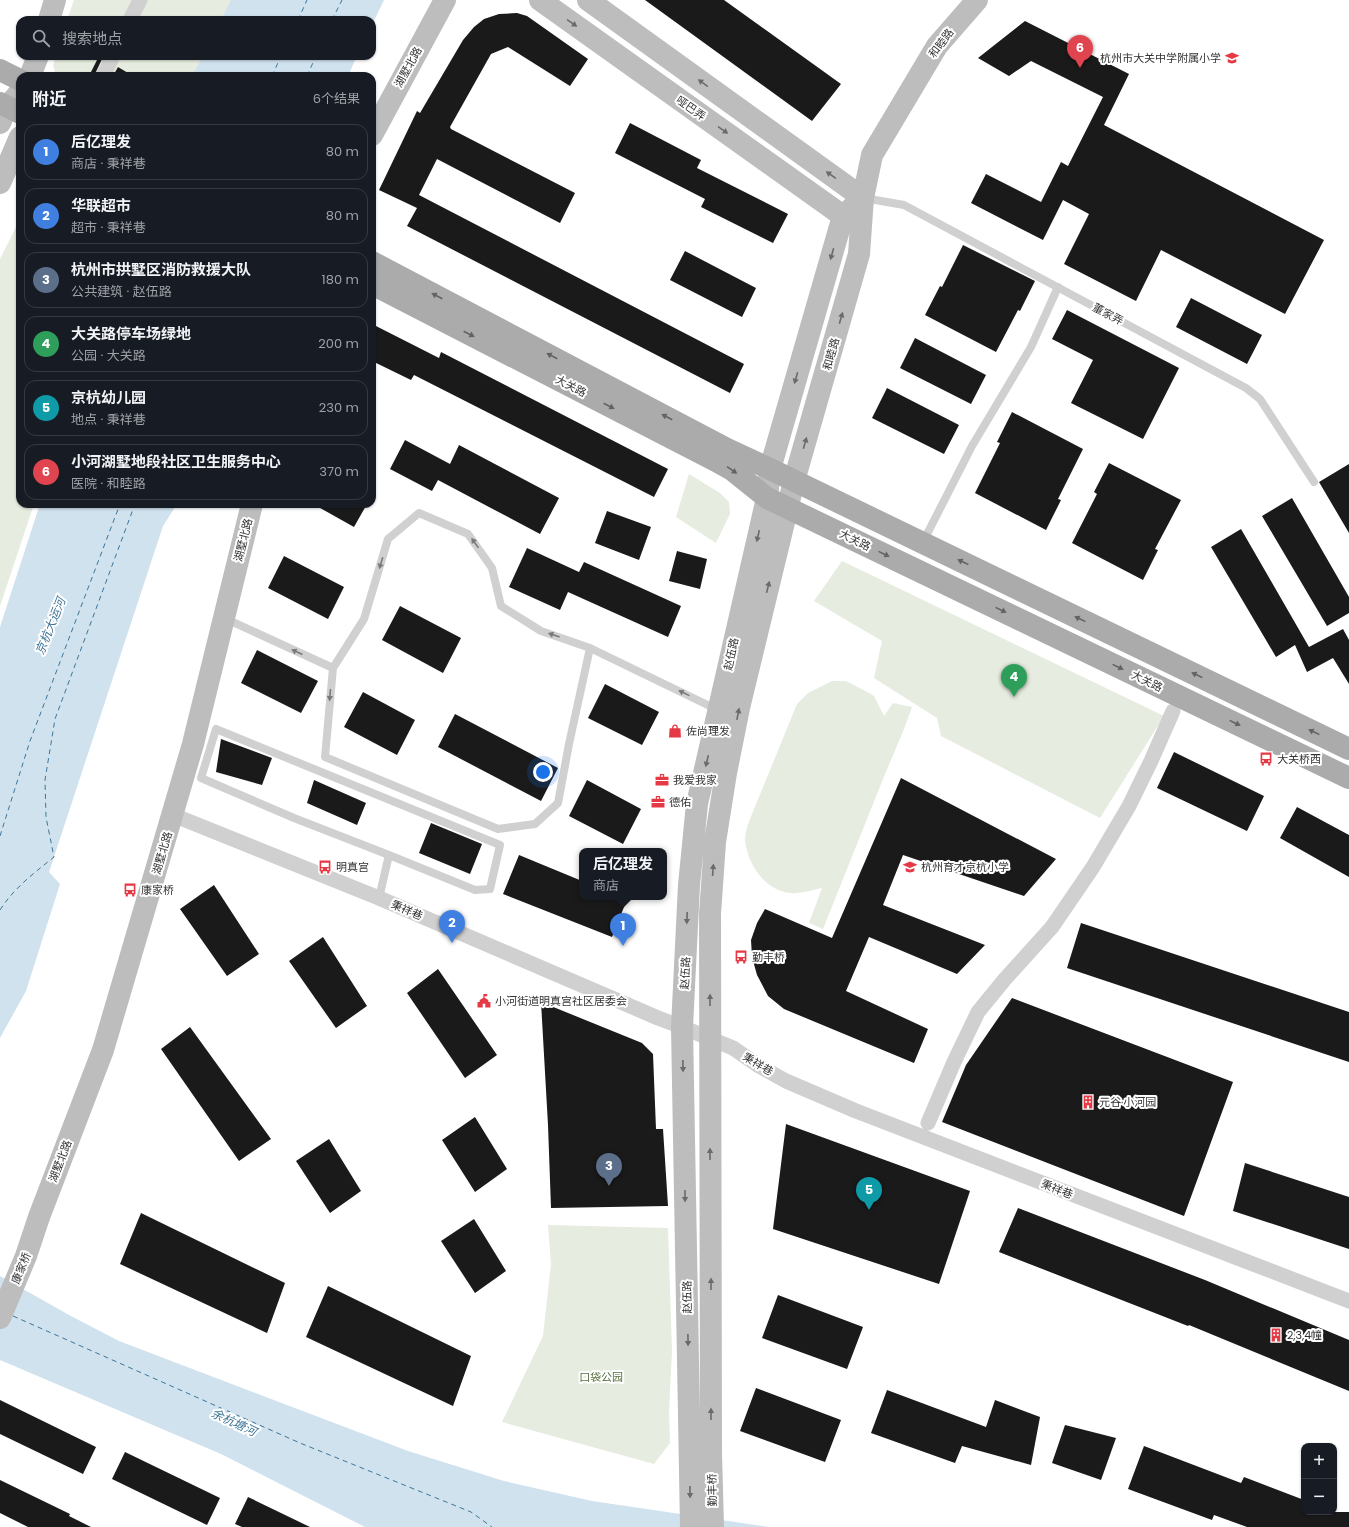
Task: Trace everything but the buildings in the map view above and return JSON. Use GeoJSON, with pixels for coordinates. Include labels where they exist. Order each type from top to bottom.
{"type":"FeatureCollection","features":[{"type":"Feature","properties":{"kind":"main road"},"geometry":{"type":"LineString","coordinates":[[51,16],[55,0]]}},
{"type":"Feature","properties":{"kind":"main road","name":"湖墅北路"},"geometry":{"type":"LineString","coordinates":[[376,128],[445,0]]}},
{"type":"Feature","properties":{"kind":"main road","name":"哑巴弄"},"geometry":{"type":"LineString","coordinates":[[540,0],[843,216]]}},
{"type":"Feature","properties":{"kind":"main road"},"geometry":{"type":"LineString","coordinates":[[588,0],[863,198],[843,216],[770,469]]}},
{"type":"Feature","properties":{"kind":"main road","name":"和睦路"},"geometry":{"type":"LineString","coordinates":[[788,508],[794,481],[859,254],[863,198],[872,155],[937,46],[977,0]]}},
{"type":"Feature","properties":{"kind":"main road"},"geometry":{"type":"LineString","coordinates":[[32,72],[36,60]]}},
{"type":"Feature","properties":{"kind":"main road"},"geometry":{"type":"LineString","coordinates":[[0,70],[16,78]]}},
{"type":"Feature","properties":{"kind":"main road"},"geometry":{"type":"LineString","coordinates":[[0,183],[16,146]]}},
{"type":"Feature","properties":{"kind":"main road","name":"大关路"},"geometry":{"type":"LineString","coordinates":[[376,264],[699,443],[767,498],[1349,778]]}},
{"type":"Feature","properties":{"kind":"main road","name":"大关路"},"geometry":{"type":"LineString","coordinates":[[376,286],[699,443],[727,449],[770,469],[1349,749]]}},
{"type":"Feature","properties":{"kind":"main road","name":"赵伍路"},"geometry":{"type":"LineString","coordinates":[[690,1457],[682,1027],[688,884],[697,804],[767,498],[770,469]]}},
{"type":"Feature","properties":{"kind":"main road","name":"湖墅北路"},"geometry":{"type":"LineString","coordinates":[[39,1217],[103,1050],[194,744],[251,508]]}},
{"type":"Feature","properties":{"kind":"main road","name":"赵伍路"},"geometry":{"type":"LineString","coordinates":[[711,1453],[710,914],[715,842],[726,773],[739,708],[788,508]]}},
{"type":"Feature","properties":{"kind":"main road","name":"康家桥"},"geometry":{"type":"LineString","coordinates":[[0,1318],[26,1256],[39,1217]]}},
{"type":"Feature","properties":{"kind":"main road","name":"勤丰桥"},"geometry":{"type":"LineString","coordinates":[[711,1453],[713,1527]]}},
{"type":"Feature","properties":{"kind":"main road","name":"勤丰桥"},"geometry":{"type":"LineString","coordinates":[[690,1457],[691,1527]]}},
{"type":"Feature","properties":{"kind":"street"},"geometry":{"type":"LineString","coordinates":[[132,16],[140,0]]}},
{"type":"Feature","properties":{"kind":"street"},"geometry":{"type":"LineString","coordinates":[[105,72],[111,60]]}},
{"type":"Feature","properties":{"kind":"street"},"geometry":{"type":"LineString","coordinates":[[928,1123],[954,1062],[978,1012],[1005,979],[1052,927],[1093,867],[1128,806],[1151,761],[1173,711]]}},
{"type":"Feature","properties":{"kind":"street","name":"秉祥巷"},"geometry":{"type":"LineString","coordinates":[[173,815],[379,898],[658,1018],[710,1038],[733,1048],[759,1066],[786,1080],[856,1111],[1349,1301]]}},
{"type":"Feature","properties":{"kind":"lane","name":"董家弄"},"geometry":{"type":"LineString","coordinates":[[863,198],[904,205],[1246,388],[1260,399],[1314,482]]}},
{"type":"Feature","properties":{"kind":"lane"},"geometry":{"type":"LineString","coordinates":[[923,542],[972,446],[1031,347],[1058,287]]}},
{"type":"Feature","properties":{"kind":"lane"},"geometry":{"type":"LineString","coordinates":[[590,648],[558,803],[535,824],[498,829],[325,757],[333,668],[364,619],[388,539],[419,513],[468,534],[492,568],[501,606],[541,631],[590,648],[719,710]]}},
{"type":"Feature","properties":{"kind":"lane"},"geometry":{"type":"LineString","coordinates":[[224,618],[333,668]]}},
{"type":"Feature","properties":{"kind":"lane"},"geometry":{"type":"LineString","coordinates":[[216,729],[500,845],[490,889],[475,890],[389,855],[294,818],[201,778],[216,729]]}},
{"type":"Feature","properties":{"kind":"lane"},"geometry":{"type":"LineString","coordinates":[[379,898],[389,855]]}},
{"type":"Feature","properties":{"kind":"green space"},"geometry":{"type":"Polygon","coordinates":[[[74,0],[241,0],[233,16],[68,16],[74,0]]]}},
{"type":"Feature","properties":{"kind":"green space"},"geometry":{"type":"Polygon","coordinates":[[[55,60],[211,60],[205,72],[55,72],[53,65],[55,60]]]}},
{"type":"Feature","properties":{"kind":"green space"},"geometry":{"type":"Polygon","coordinates":[[[16,227],[16,508],[33,508],[0,606],[0,259],[16,227]]]}},
{"type":"Feature","properties":{"kind":"green space"},"geometry":{"type":"Polygon","coordinates":[[[689,474],[720,493],[729,502],[730,514],[716,543],[676,517],[689,474]]]}},
{"type":"Feature","properties":{"kind":"green space"},"geometry":{"type":"Polygon","coordinates":[[[842,561],[1164,716],[1100,818],[941,736],[937,718],[874,678],[882,641],[814,601],[842,561]]]}},
{"type":"Feature","properties":{"kind":"green space"},"geometry":{"type":"Polygon","coordinates":[[[832,681],[846,681],[874,696],[884,716],[893,703],[912,707],[823,929],[809,923],[822,888],[789,893],[772,887],[754,867],[745,840],[746,830],[752,814],[797,704],[808,693],[832,681]]]}},
{"type":"Feature","properties":{"kind":"green space","name":"口袋公园"},"geometry":{"type":"Polygon","coordinates":[[[548,1225],[668,1228],[672,1351],[669,1411],[670,1443],[654,1464],[502,1422],[543,1336],[551,1264],[548,1225]]]}},
{"type":"Feature","properties":{"kind":"water"},"geometry":{"type":"Polygon","coordinates":[[[231,0],[384,0],[376,17],[223,16],[231,0]]]}},
{"type":"Feature","properties":{"kind":"water"},"geometry":{"type":"Polygon","coordinates":[[[201,60],[355,60],[350,72],[194,72],[201,60]]]}},
{"type":"Feature","properties":{"kind":"water","name":"京杭大运河"},"geometry":{"type":"Polygon","coordinates":[[[39,508],[174,508],[163,526],[49,872],[60,884],[26,991],[0,1038],[0,627],[39,508]]]}},
{"type":"Feature","properties":{"kind":"water","name":"余杭塘河"},"geometry":{"type":"Polygon","coordinates":[[[0,1276],[119,1341],[408,1451],[504,1481],[592,1501],[769,1527],[365,1527],[221,1454],[0,1360],[0,1276]]]}},
{"type":"Feature","properties":{"kind":"ferry route"},"geometry":{"type":"LineString","coordinates":[[300,16],[307,0]]}},
{"type":"Feature","properties":{"kind":"ferry route"},"geometry":{"type":"LineString","coordinates":[[334,16],[342,0]]}},
{"type":"Feature","properties":{"kind":"ferry route"},"geometry":{"type":"LineString","coordinates":[[274,72],[279,60]]}},
{"type":"Feature","properties":{"kind":"ferry route"},"geometry":{"type":"LineString","coordinates":[[309,72],[314,60]]}},
{"type":"Feature","properties":{"kind":"ferry route"},"geometry":{"type":"LineString","coordinates":[[0,836],[30,741],[118,508]]}},
{"type":"Feature","properties":{"kind":"ferry route"},"geometry":{"type":"LineString","coordinates":[[0,910],[18,888],[54,857],[46,817],[45,780],[55,719],[134,508]]}},
{"type":"Feature","properties":{"kind":"ferry route"},"geometry":{"type":"LineString","coordinates":[[13,1316],[300,1443],[471,1512],[492,1527]]}},
{"type":"Feature","properties":{"kind":"place","name":"杭州市大关中学附属小学"},"geometry":{"type":"Point","coordinates":[1232,58]}},
{"type":"Feature","properties":{"kind":"place","name":"小河湖墅地段社区卫生服务中心"},"geometry":{"type":"Point","coordinates":[1080,68]}},
{"type":"Feature","properties":{"kind":"place","name":"大关路停车场绿地"},"geometry":{"type":"Point","coordinates":[1014,697]}},
{"type":"Feature","properties":{"kind":"place","name":"佐尚理发"},"geometry":{"type":"Point","coordinates":[675,731]}},
{"type":"Feature","properties":{"kind":"place","name":"大关桥西"},"geometry":{"type":"Point","coordinates":[1266,759]}},
{"type":"Feature","properties":{"kind":"place","name":"我爱我家"},"geometry":{"type":"Point","coordinates":[662,780]}},
{"type":"Feature","properties":{"kind":"place","name":"德佑"},"geometry":{"type":"Point","coordinates":[658,802]}},
{"type":"Feature","properties":{"kind":"place","name":"明真宫"},"geometry":{"type":"Point","coordinates":[325,867]}},
{"type":"Feature","properties":{"kind":"place","name":"杭州育才京杭小学"},"geometry":{"type":"Point","coordinates":[910,867]}},
{"type":"Feature","properties":{"kind":"place","name":"康家桥"},"geometry":{"type":"Point","coordinates":[130,890]}},
{"type":"Feature","properties":{"kind":"place","name":"华联超市"},"geometry":{"type":"Point","coordinates":[452,943]}},
{"type":"Feature","properties":{"kind":"place","name":"后亿理发"},"geometry":{"type":"Point","coordinates":[623,946]}},
{"type":"Feature","properties":{"kind":"place","name":"勤丰桥"},"geometry":{"type":"Point","coordinates":[741,957]}},
{"type":"Feature","properties":{"kind":"place","name":"小河街道明真宫社区居委会"},"geometry":{"type":"Point","coordinates":[484,1001]}},
{"type":"Feature","properties":{"kind":"place","name":"元谷·小河园"},"geometry":{"type":"Point","coordinates":[1088,1102]}},
{"type":"Feature","properties":{"kind":"place","name":"杭州市拱墅区消防救援大队"},"geometry":{"type":"Point","coordinates":[609,1186]}},
{"type":"Feature","properties":{"kind":"place","name":"京杭幼儿园"},"geometry":{"type":"Point","coordinates":[869,1210]}},
{"type":"Feature","properties":{"kind":"place","name":"2,3,4幢"},"geometry":{"type":"Point","coordinates":[1276,1335]}}]}
